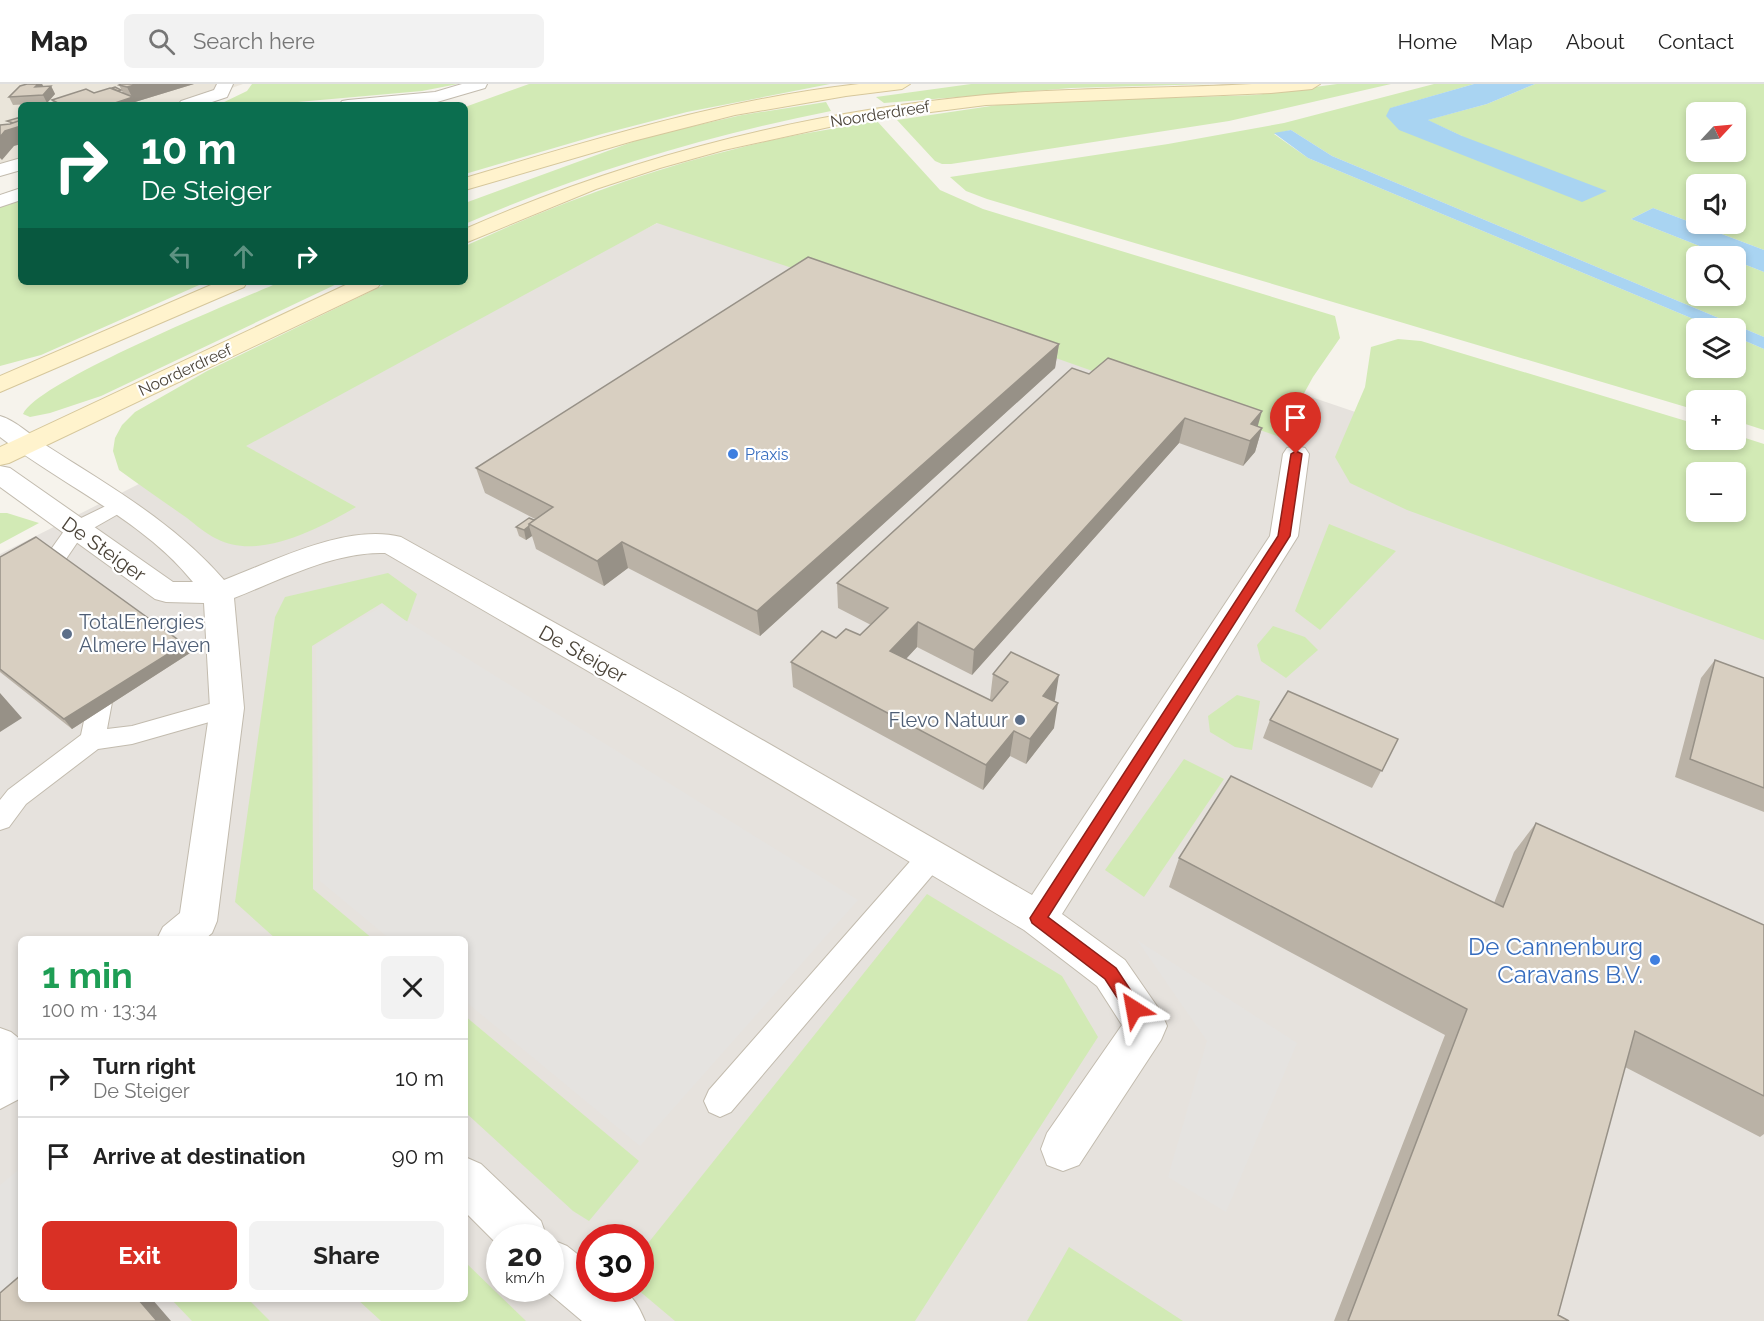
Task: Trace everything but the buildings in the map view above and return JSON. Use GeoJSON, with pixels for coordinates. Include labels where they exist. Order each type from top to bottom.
{"type":"FeatureCollection","features":[{"type":"Feature","properties":{"kind":"main road","name":"Noorderdreef"},"geometry":{"type":"LineString","coordinates":[[468,183],[615,138],[694,118],[834,92],[896,84]]}},
{"type":"Feature","properties":{"kind":"main road","name":"Noorderdreef"},"geometry":{"type":"LineString","coordinates":[[468,236],[540,204],[636,169],[730,143],[853,116],[912,108],[1064,95],[1257,90],[1312,84]]}},
{"type":"Feature","properties":{"kind":"main road"},"geometry":{"type":"LineString","coordinates":[[0,385],[229,285]]}},
{"type":"Feature","properties":{"kind":"main road","name":"Noorderdreef"},"geometry":{"type":"LineString","coordinates":[[0,457],[364,285]]}},
{"type":"Feature","properties":{"kind":"street"},"geometry":{"type":"LineString","coordinates":[[196,102],[221,93],[225,84]]}},
{"type":"Feature","properties":{"kind":"street"},"geometry":{"type":"LineString","coordinates":[[381,102],[437,97],[479,84]]}},
{"type":"Feature","properties":{"kind":"street"},"geometry":{"type":"LineString","coordinates":[[0,201],[18,195]]}},
{"type":"Feature","properties":{"kind":"street"},"geometry":{"type":"LineString","coordinates":[[0,424],[27,445],[120,505],[192,563],[218,593],[227,708],[197,933]]}},
{"type":"Feature","properties":{"kind":"street"},"geometry":{"type":"LineString","coordinates":[[1038,918],[1284,536],[1296,454]]}},
{"type":"Feature","properties":{"kind":"street","name":"De Steiger"},"geometry":{"type":"LineString","coordinates":[[0,474],[166,592],[218,593],[332,550],[368,543],[391,544],[667,701],[1038,918],[1111,973],[1146,1026],[1063,1149]]}},
{"type":"Feature","properties":{"kind":"street"},"geometry":{"type":"LineString","coordinates":[[0,1088],[18,1074]]}},
{"type":"Feature","properties":{"kind":"street"},"geometry":{"type":"LineString","coordinates":[[468,1183],[510,1224]]}},
{"type":"Feature","properties":{"kind":"street"},"geometry":{"type":"LineString","coordinates":[[564,1275],[620,1321]]}},
{"type":"Feature","properties":{"kind":"lane"},"geometry":{"type":"LineString","coordinates":[[31,592],[76,529],[120,505]]}},
{"type":"Feature","properties":{"kind":"lane"},"geometry":{"type":"LineString","coordinates":[[86,671],[103,686],[92,741]]}},
{"type":"Feature","properties":{"kind":"lane"},"geometry":{"type":"LineString","coordinates":[[0,819],[17,797],[92,741],[132,735],[227,708]]}},
{"type":"Feature","properties":{"kind":"lane"},"geometry":{"type":"LineString","coordinates":[[720,1101],[931,857]]}},
{"type":"Feature","properties":{"kind":"lane"},"geometry":{"type":"LineString","coordinates":[[0,1042],[18,1057]]}},
{"type":"Feature","properties":{"kind":"shaded area"},"geometry":{"type":"Polygon","coordinates":[[[0,84],[243,84],[192,102],[18,102],[18,162],[0,168],[0,84]]]}},
{"type":"Feature","properties":{"kind":"shaded area"},"geometry":{"type":"Polygon","coordinates":[[[715,194],[1764,551],[1764,1321],[0,1321],[0,554],[715,194]]]}},
{"type":"Feature","properties":{"kind":"shaded area"},"geometry":{"type":"Polygon","coordinates":[[[382,606],[858,900],[640,1146],[468,1003],[468,936],[386,936],[320,881],[316,645],[382,606]]]}},
{"type":"Feature","properties":{"kind":"shaded area"},"geometry":{"type":"Polygon","coordinates":[[[1137,940],[1297,1043],[1226,1212],[1168,1177],[1207,1041],[1137,940]]]}},
{"type":"Feature","properties":{"kind":"shaded area"},"geometry":{"type":"Polygon","coordinates":[[[18,1170],[18,1302],[0,1321],[0,1185],[18,1170]]]}},
{"type":"Feature","properties":{"kind":"green space"},"geometry":{"type":"Polygon","coordinates":[[[252,84],[458,84],[422,91],[298,102],[224,102],[247,91],[252,84]]]}},
{"type":"Feature","properties":{"kind":"green space"},"geometry":{"type":"Polygon","coordinates":[[[529,84],[830,84],[687,112],[468,173],[468,106],[529,84]]]}},
{"type":"Feature","properties":{"kind":"green space"},"geometry":{"type":"Polygon","coordinates":[[[971,84],[1210,84],[1071,88],[884,103],[876,97],[971,84]]]}},
{"type":"Feature","properties":{"kind":"green space"},"geometry":{"type":"Polygon","coordinates":[[[1337,84],[1391,84],[1229,121],[951,164],[935,161],[897,120],[1011,103],[1256,95],[1337,84]]]}},
{"type":"Feature","properties":{"kind":"green space"},"geometry":{"type":"Polygon","coordinates":[[[1434,84],[1474,84],[1391,108],[1462,136],[1427,120],[1487,104],[1535,84],[1764,84],[1764,250],[1722,234],[1746,234],[1746,174],[1686,174],[1686,220],[1653,208],[1631,219],[1700,246],[1686,246],[1686,304],[1332,156],[1291,130],[1274,134],[1308,158],[1691,318],[1686,318],[1686,378],[1746,378],[1746,341],[1764,349],[1764,430],[1746,424],[1746,390],[1686,390],[1686,407],[987,199],[966,191],[950,177],[1168,144],[1284,123],[1434,84]]]}},
{"type":"Feature","properties":{"kind":"green space"},"geometry":{"type":"Polygon","coordinates":[[[826,102],[831,111],[691,144],[599,172],[468,223],[468,202],[646,137],[742,115],[826,102]]]}},
{"type":"Feature","properties":{"kind":"green space"},"geometry":{"type":"Polygon","coordinates":[[[877,121],[940,190],[983,209],[1335,316],[1340,338],[1313,377],[1280,437],[939,317],[657,223],[246,446],[356,507],[325,524],[270,544],[234,545],[209,535],[119,470],[113,451],[115,438],[122,425],[135,412],[207,371],[384,285],[468,285],[468,245],[534,216],[675,165],[796,135],[877,121]]]}},
{"type":"Feature","properties":{"kind":"green space"},"geometry":{"type":"Polygon","coordinates":[[[18,200],[18,285],[199,285],[41,355],[0,366],[0,206],[18,200]]]}},
{"type":"Feature","properties":{"kind":"green space"},"geometry":{"type":"Polygon","coordinates":[[[1746,265],[1764,272],[1764,337],[1746,329],[1746,318],[1719,318],[1690,306],[1746,306],[1746,265]]]}},
{"type":"Feature","properties":{"kind":"green space"},"geometry":{"type":"Polygon","coordinates":[[[273,285],[335,285],[101,396],[50,413],[30,417],[23,414],[37,399],[64,382],[183,324],[273,285]]]}},
{"type":"Feature","properties":{"kind":"green space"},"geometry":{"type":"Polygon","coordinates":[[[1398,339],[1421,341],[1686,421],[1686,450],[1746,450],[1746,438],[1764,444],[1764,640],[1407,510],[1350,483],[1335,457],[1365,387],[1371,347],[1398,339]]]}},
{"type":"Feature","properties":{"kind":"green space"},"geometry":{"type":"Polygon","coordinates":[[[0,513],[7,513],[39,523],[0,544],[0,513]]]}},
{"type":"Feature","properties":{"kind":"green space"},"geometry":{"type":"Polygon","coordinates":[[[1329,524],[1396,551],[1320,630],[1295,611],[1329,524]]]}},
{"type":"Feature","properties":{"kind":"green space"},"geometry":{"type":"Polygon","coordinates":[[[388,573],[417,594],[407,622],[382,603],[312,646],[313,889],[369,936],[273,936],[235,902],[275,617],[285,597],[388,573]]]}},
{"type":"Feature","properties":{"kind":"green space"},"geometry":{"type":"Polygon","coordinates":[[[1273,626],[1305,637],[1318,650],[1286,678],[1261,661],[1257,645],[1273,626]]]}},
{"type":"Feature","properties":{"kind":"green space"},"geometry":{"type":"Polygon","coordinates":[[[1237,695],[1260,701],[1252,750],[1235,747],[1210,732],[1208,716],[1237,695]]]}},
{"type":"Feature","properties":{"kind":"green space"},"geometry":{"type":"Polygon","coordinates":[[[1184,759],[1224,779],[1144,897],[1105,870],[1184,759]]]}},
{"type":"Feature","properties":{"kind":"green space"},"geometry":{"type":"Polygon","coordinates":[[[927,894],[1062,976],[1098,1037],[915,1321],[675,1321],[652,1302],[654,1236],[927,894]]]}},
{"type":"Feature","properties":{"kind":"green space"},"geometry":{"type":"Polygon","coordinates":[[[468,1018],[639,1161],[589,1221],[573,1211],[468,1115],[468,1018]]]}},
{"type":"Feature","properties":{"kind":"green space"},"geometry":{"type":"Polygon","coordinates":[[[1069,1247],[1183,1321],[1027,1321],[1069,1247]]]}},
{"type":"Feature","properties":{"kind":"green space"},"geometry":{"type":"Polygon","coordinates":[[[468,1265],[486,1282],[486,1302],[506,1302],[526,1321],[381,1321],[360,1302],[468,1302],[468,1265]]]}},
{"type":"Feature","properties":{"kind":"green space"},"geometry":{"type":"Polygon","coordinates":[[[174,1302],[251,1302],[270,1321],[192,1321],[174,1302]]]}},
{"type":"Feature","properties":{"kind":"water"},"geometry":{"type":"Polygon","coordinates":[[[1474,84],[1535,84],[1487,104],[1428,120],[1462,136],[1607,191],[1582,202],[1399,130],[1386,116],[1390,108],[1474,84]]]}},
{"type":"Feature","properties":{"kind":"water"},"geometry":{"type":"Polygon","coordinates":[[[1291,130],[1332,156],[1719,318],[1691,318],[1308,158],[1274,133],[1291,130]]]}},
{"type":"Feature","properties":{"kind":"water"},"geometry":{"type":"Polygon","coordinates":[[[1653,208],[1686,220],[1686,234],[1722,234],[1764,250],[1764,272],[1746,265],[1746,246],[1700,246],[1631,219],[1653,208]]]}},
{"type":"Feature","properties":{"kind":"water"},"geometry":{"type":"Polygon","coordinates":[[[1746,329],[1764,337],[1764,349],[1746,341],[1746,329]]]}},
{"type":"Feature","properties":{"kind":"place","name":"Praxis"},"geometry":{"type":"Point","coordinates":[733,454]}},
{"type":"Feature","properties":{"kind":"place","name":"TotalEnergies Almere Haven"},"geometry":{"type":"Point","coordinates":[67,634]}},
{"type":"Feature","properties":{"kind":"place","name":"Flevo Natuur"},"geometry":{"type":"Point","coordinates":[1020,720]}},
{"type":"Feature","properties":{"kind":"place","name":"De Cannenburg Caravans B.V."},"geometry":{"type":"Point","coordinates":[1655,960]}},
{"type":"Feature","properties":{"kind":"route"},"geometry":{"type":"LineString","coordinates":[[1134,1009],[1111,973],[1038,918],[1284,536],[1296,454]]}}]}
